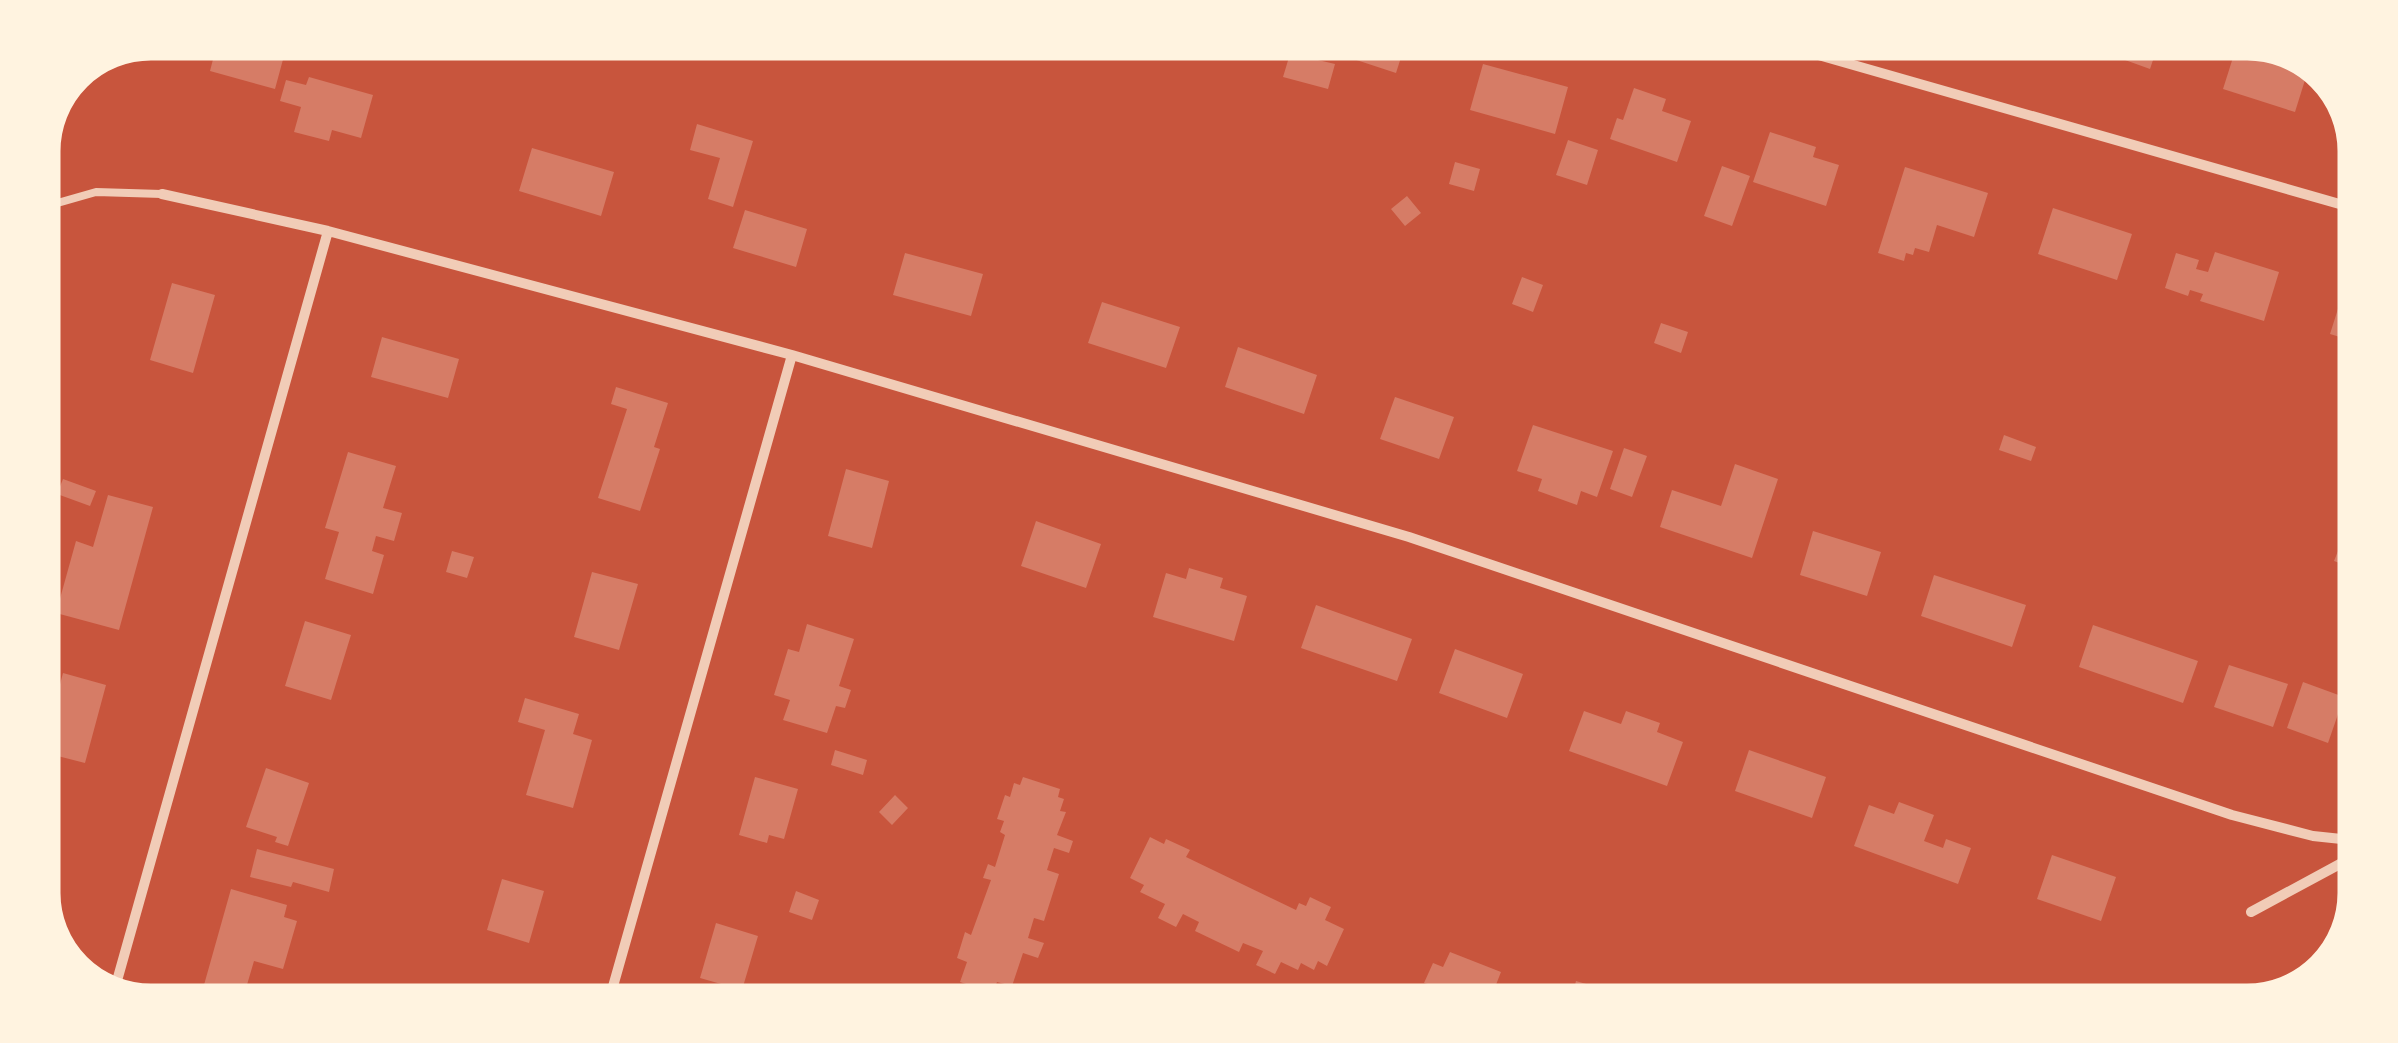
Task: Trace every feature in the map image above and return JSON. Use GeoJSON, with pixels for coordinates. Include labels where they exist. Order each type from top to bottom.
{"type":"FeatureCollection","features":[{"type":"Feature","properties":{"kind":"street"},"geometry":{"type":"LineString","coordinates":[[1828,58],[2340,204]]}},
{"type":"Feature","properties":{"kind":"street"},"geometry":{"type":"LineString","coordinates":[[162,194],[328,231],[792,355],[1410,537],[2232,815],[2313,836],[2340,839]]}},
{"type":"Feature","properties":{"kind":"street"},"geometry":{"type":"LineString","coordinates":[[118,979],[328,231]]}},
{"type":"Feature","properties":{"kind":"street"},"geometry":{"type":"LineString","coordinates":[[613,986],[792,355]]}},
{"type":"Feature","properties":{"kind":"street"},"geometry":{"type":"LineString","coordinates":[[2251,912],[2340,863]]}},
{"type":"Feature","properties":{"kind":"lane"},"geometry":{"type":"LineString","coordinates":[[58,203],[96,192],[162,194]]}},
{"type":"Feature","properties":{"kind":"building"},"geometry":{"type":"Polygon","coordinates":[[[213,58],[283,58],[275,89],[210,71],[213,58]]]}},
{"type":"Feature","properties":{"kind":"building"},"geometry":{"type":"Polygon","coordinates":[[[1289,58],[1319,58],[1335,64],[1328,89],[1283,77],[1289,58]]]}},
{"type":"Feature","properties":{"kind":"building"},"geometry":{"type":"Polygon","coordinates":[[[1350,58],[1401,58],[1396,73],[1350,58]]]}},
{"type":"Feature","properties":{"kind":"building"},"geometry":{"type":"Polygon","coordinates":[[[2120,58],[2154,58],[2150,69],[2120,58]]]}},
{"type":"Feature","properties":{"kind":"building"},"geometry":{"type":"Polygon","coordinates":[[[2233,58],[2266,59],[2306,78],[2295,112],[2223,89],[2233,58]]]}},
{"type":"Feature","properties":{"kind":"building"},"geometry":{"type":"Polygon","coordinates":[[[1483,64],[1568,87],[1555,134],[1470,110],[1483,64]]]}},
{"type":"Feature","properties":{"kind":"building"},"geometry":{"type":"Polygon","coordinates":[[[309,77],[373,95],[361,138],[332,130],[329,141],[294,132],[301,107],[280,101],[286,80],[306,85],[309,77]]]}},
{"type":"Feature","properties":{"kind":"building"},"geometry":{"type":"Polygon","coordinates":[[[1634,88],[1666,99],[1662,111],[1691,121],[1677,162],[1610,139],[1617,118],[1623,120],[1634,88]]]}},
{"type":"Feature","properties":{"kind":"building"},"geometry":{"type":"Polygon","coordinates":[[[697,124],[753,141],[733,207],[708,199],[720,158],[690,150],[697,124]]]}},
{"type":"Feature","properties":{"kind":"building"},"geometry":{"type":"Polygon","coordinates":[[[1770,132],[1816,147],[1813,157],[1839,165],[1826,206],[1753,182],[1770,132]]]}},
{"type":"Feature","properties":{"kind":"building"},"geometry":{"type":"Polygon","coordinates":[[[1568,140],[1598,150],[1587,185],[1556,175],[1568,140]]]}},
{"type":"Feature","properties":{"kind":"building"},"geometry":{"type":"Polygon","coordinates":[[[532,148],[614,172],[601,216],[519,191],[532,148]]]}},
{"type":"Feature","properties":{"kind":"building"},"geometry":{"type":"Polygon","coordinates":[[[1455,162],[1480,169],[1474,191],[1449,184],[1455,162]]]}},
{"type":"Feature","properties":{"kind":"building"},"geometry":{"type":"Polygon","coordinates":[[[1722,166],[1750,176],[1732,226],[1704,216],[1722,166]]]}},
{"type":"Feature","properties":{"kind":"building"},"geometry":{"type":"Polygon","coordinates":[[[1905,167],[1988,193],[1974,237],[1937,225],[1929,252],[1915,248],[1913,255],[1906,253],[1904,261],[1878,253],[1905,167]]]}},
{"type":"Feature","properties":{"kind":"building"},"geometry":{"type":"Polygon","coordinates":[[[1407,196],[1421,213],[1405,226],[1391,209],[1407,196]]]}},
{"type":"Feature","properties":{"kind":"building"},"geometry":{"type":"Polygon","coordinates":[[[2053,208],[2132,234],[2117,280],[2038,254],[2053,208]]]}},
{"type":"Feature","properties":{"kind":"building"},"geometry":{"type":"Polygon","coordinates":[[[745,210],[807,229],[796,267],[733,248],[745,210]]]}},
{"type":"Feature","properties":{"kind":"building"},"geometry":{"type":"Polygon","coordinates":[[[2215,252],[2279,272],[2264,321],[2200,301],[2203,294],[2190,290],[2188,296],[2165,288],[2176,253],[2199,260],[2196,269],[2208,272],[2215,252]]]}},
{"type":"Feature","properties":{"kind":"building"},"geometry":{"type":"Polygon","coordinates":[[[905,253],[983,274],[971,316],[893,295],[905,253]]]}},
{"type":"Feature","properties":{"kind":"building"},"geometry":{"type":"Polygon","coordinates":[[[1522,277],[1543,285],[1533,312],[1512,304],[1522,277]]]}},
{"type":"Feature","properties":{"kind":"building"},"geometry":{"type":"Polygon","coordinates":[[[172,283],[215,295],[193,373],[150,360],[172,283]]]}},
{"type":"Feature","properties":{"kind":"building"},"geometry":{"type":"Polygon","coordinates":[[[1102,302],[1180,327],[1166,368],[1088,343],[1102,302]]]}},
{"type":"Feature","properties":{"kind":"building"},"geometry":{"type":"Polygon","coordinates":[[[2340,302],[2340,337],[2330,334],[2340,302]]]}},
{"type":"Feature","properties":{"kind":"building"},"geometry":{"type":"Polygon","coordinates":[[[1661,323],[1688,332],[1681,353],[1654,343],[1661,323]]]}},
{"type":"Feature","properties":{"kind":"building"},"geometry":{"type":"Polygon","coordinates":[[[382,337],[459,359],[448,398],[371,377],[382,337]]]}},
{"type":"Feature","properties":{"kind":"building"},"geometry":{"type":"Polygon","coordinates":[[[1238,347],[1317,375],[1304,414],[1225,387],[1238,347]]]}},
{"type":"Feature","properties":{"kind":"building"},"geometry":{"type":"Polygon","coordinates":[[[616,387],[668,403],[654,447],[660,449],[640,511],[598,498],[627,409],[611,404],[616,387]]]}},
{"type":"Feature","properties":{"kind":"building"},"geometry":{"type":"Polygon","coordinates":[[[1395,397],[1454,417],[1439,459],[1380,439],[1395,397]]]}},
{"type":"Feature","properties":{"kind":"building"},"geometry":{"type":"Polygon","coordinates":[[[1533,425],[1613,451],[1597,497],[1581,491],[1577,505],[1538,491],[1542,479],[1517,471],[1533,425]]]}},
{"type":"Feature","properties":{"kind":"building"},"geometry":{"type":"Polygon","coordinates":[[[2004,435],[2036,447],[2031,461],[1999,450],[2004,435]]]}},
{"type":"Feature","properties":{"kind":"building"},"geometry":{"type":"Polygon","coordinates":[[[1624,448],[1647,456],[1632,497],[1610,489],[1624,448]]]}},
{"type":"Feature","properties":{"kind":"building"},"geometry":{"type":"Polygon","coordinates":[[[348,452],[396,466],[383,508],[402,513],[394,541],[376,536],[372,551],[384,555],[373,594],[325,579],[339,532],[325,528],[348,452]]]}},
{"type":"Feature","properties":{"kind":"building"},"geometry":{"type":"Polygon","coordinates":[[[1735,464],[1778,479],[1752,558],[1660,527],[1672,490],[1721,506],[1735,464]]]}},
{"type":"Feature","properties":{"kind":"building"},"geometry":{"type":"Polygon","coordinates":[[[846,469],[889,481],[872,548],[828,536],[846,469]]]}},
{"type":"Feature","properties":{"kind":"building"},"geometry":{"type":"Polygon","coordinates":[[[63,479],[96,491],[90,506],[58,492],[63,479]]]}},
{"type":"Feature","properties":{"kind":"building"},"geometry":{"type":"Polygon","coordinates":[[[108,495],[153,507],[119,630],[58,614],[76,541],[93,547],[108,495]]]}},
{"type":"Feature","properties":{"kind":"building"},"geometry":{"type":"Polygon","coordinates":[[[1036,521],[1101,544],[1086,588],[1021,566],[1036,521]]]}},
{"type":"Feature","properties":{"kind":"building"},"geometry":{"type":"Polygon","coordinates":[[[1813,531],[1881,552],[1867,596],[1800,575],[1813,531]]]}},
{"type":"Feature","properties":{"kind":"building"},"geometry":{"type":"Polygon","coordinates":[[[452,551],[474,557],[467,578],[446,572],[452,551]]]}},
{"type":"Feature","properties":{"kind":"building"},"geometry":{"type":"Polygon","coordinates":[[[1189,568],[1223,578],[1220,588],[1247,596],[1234,641],[1153,617],[1166,573],[1186,579],[1189,568]]]}},
{"type":"Feature","properties":{"kind":"building"},"geometry":{"type":"Polygon","coordinates":[[[592,572],[638,584],[619,650],[574,637],[592,572]]]}},
{"type":"Feature","properties":{"kind":"building"},"geometry":{"type":"Polygon","coordinates":[[[1934,575],[2026,605],[2012,647],[1921,616],[1934,575]]]}},
{"type":"Feature","properties":{"kind":"building"},"geometry":{"type":"Polygon","coordinates":[[[1316,605],[1412,639],[1397,681],[1301,648],[1316,605]]]}},
{"type":"Feature","properties":{"kind":"building"},"geometry":{"type":"Polygon","coordinates":[[[305,621],[351,635],[331,700],[285,686],[305,621]]]}},
{"type":"Feature","properties":{"kind":"building"},"geometry":{"type":"Polygon","coordinates":[[[807,624],[854,639],[839,686],[851,690],[845,708],[836,706],[827,733],[783,720],[790,700],[774,695],[788,649],[799,652],[807,624]]]}},
{"type":"Feature","properties":{"kind":"building"},"geometry":{"type":"Polygon","coordinates":[[[2093,625],[2198,661],[2183,703],[2079,667],[2093,625]]]}},
{"type":"Feature","properties":{"kind":"building"},"geometry":{"type":"Polygon","coordinates":[[[1455,649],[1523,674],[1507,718],[1439,693],[1455,649]]]}},
{"type":"Feature","properties":{"kind":"building"},"geometry":{"type":"Polygon","coordinates":[[[2229,665],[2288,684],[2273,727],[2214,707],[2229,665]]]}},
{"type":"Feature","properties":{"kind":"building"},"geometry":{"type":"Polygon","coordinates":[[[63,673],[106,685],[85,763],[58,756],[58,692],[63,673]]]}},
{"type":"Feature","properties":{"kind":"building"},"geometry":{"type":"Polygon","coordinates":[[[2303,682],[2340,696],[2340,708],[2328,743],[2287,728],[2303,682]]]}},
{"type":"Feature","properties":{"kind":"building"},"geometry":{"type":"Polygon","coordinates":[[[525,698],[579,714],[573,734],[592,740],[573,808],[526,795],[545,730],[518,722],[525,698]]]}},
{"type":"Feature","properties":{"kind":"building"},"geometry":{"type":"Polygon","coordinates":[[[1584,711],[1621,724],[1626,711],[1660,723],[1657,732],[1683,742],[1667,786],[1569,751],[1584,711]]]}},
{"type":"Feature","properties":{"kind":"building"},"geometry":{"type":"Polygon","coordinates":[[[835,750],[867,760],[863,775],[831,765],[835,750]]]}},
{"type":"Feature","properties":{"kind":"building"},"geometry":{"type":"Polygon","coordinates":[[[1749,750],[1826,777],[1812,818],[1735,791],[1749,750]]]}},
{"type":"Feature","properties":{"kind":"building"},"geometry":{"type":"Polygon","coordinates":[[[266,768],[309,783],[288,846],[275,842],[277,837],[246,827],[266,768]]]}},
{"type":"Feature","properties":{"kind":"building"},"geometry":{"type":"Polygon","coordinates":[[[755,777],[798,789],[784,839],[769,835],[767,843],[739,835],[755,777]]]}},
{"type":"Feature","properties":{"kind":"building"},"geometry":{"type":"Polygon","coordinates":[[[1023,777],[1060,789],[1058,797],[1064,799],[1060,811],[1066,812],[1057,835],[1073,841],[1069,853],[1054,848],[1047,870],[1059,874],[1044,921],[1034,918],[1028,938],[1044,943],[1038,958],[1023,953],[1012,986],[997,982],[996,986],[972,986],[960,982],[967,962],[957,958],[965,932],[971,935],[991,880],[983,878],[988,864],[995,867],[1005,835],[1000,832],[1004,821],[997,819],[1005,795],[1010,797],[1014,783],[1020,785],[1023,777]]]}},
{"type":"Feature","properties":{"kind":"building"},"geometry":{"type":"Polygon","coordinates":[[[895,795],[908,808],[892,825],[879,812],[895,795]]]}},
{"type":"Feature","properties":{"kind":"building"},"geometry":{"type":"Polygon","coordinates":[[[1899,802],[1934,815],[1924,841],[1943,848],[1946,839],[1971,848],[1958,884],[1854,846],[1869,805],[1894,814],[1899,802]]]}},
{"type":"Feature","properties":{"kind":"building"},"geometry":{"type":"Polygon","coordinates":[[[1150,837],[1164,844],[1166,839],[1190,850],[1186,857],[1296,910],[1299,903],[1306,906],[1310,897],[1331,907],[1325,920],[1344,929],[1327,966],[1318,961],[1314,970],[1301,963],[1298,970],[1281,962],[1275,974],[1256,965],[1263,951],[1243,943],[1239,952],[1195,931],[1199,922],[1183,914],[1176,927],[1158,918],[1165,904],[1140,892],[1144,885],[1130,878],[1150,837]]]}},
{"type":"Feature","properties":{"kind":"building"},"geometry":{"type":"Polygon","coordinates":[[[257,849],[334,869],[329,892],[293,882],[291,887],[250,877],[257,849]]]}},
{"type":"Feature","properties":{"kind":"building"},"geometry":{"type":"Polygon","coordinates":[[[2052,855],[2116,877],[2101,921],[2037,899],[2052,855]]]}},
{"type":"Feature","properties":{"kind":"building"},"geometry":{"type":"Polygon","coordinates":[[[502,879],[544,891],[529,943],[487,930],[502,879]]]}},
{"type":"Feature","properties":{"kind":"building"},"geometry":{"type":"Polygon","coordinates":[[[231,889],[287,905],[284,917],[297,921],[283,969],[254,961],[247,986],[204,986],[231,889]]]}},
{"type":"Feature","properties":{"kind":"building"},"geometry":{"type":"Polygon","coordinates":[[[796,891],[819,900],[812,920],[789,912],[796,891]]]}},
{"type":"Feature","properties":{"kind":"building"},"geometry":{"type":"Polygon","coordinates":[[[716,923],[758,936],[743,986],[700,978],[716,923]]]}},
{"type":"Feature","properties":{"kind":"building"},"geometry":{"type":"Polygon","coordinates":[[[1450,952],[1501,972],[1496,986],[1424,983],[1433,963],[1443,967],[1450,952]]]}}]}
